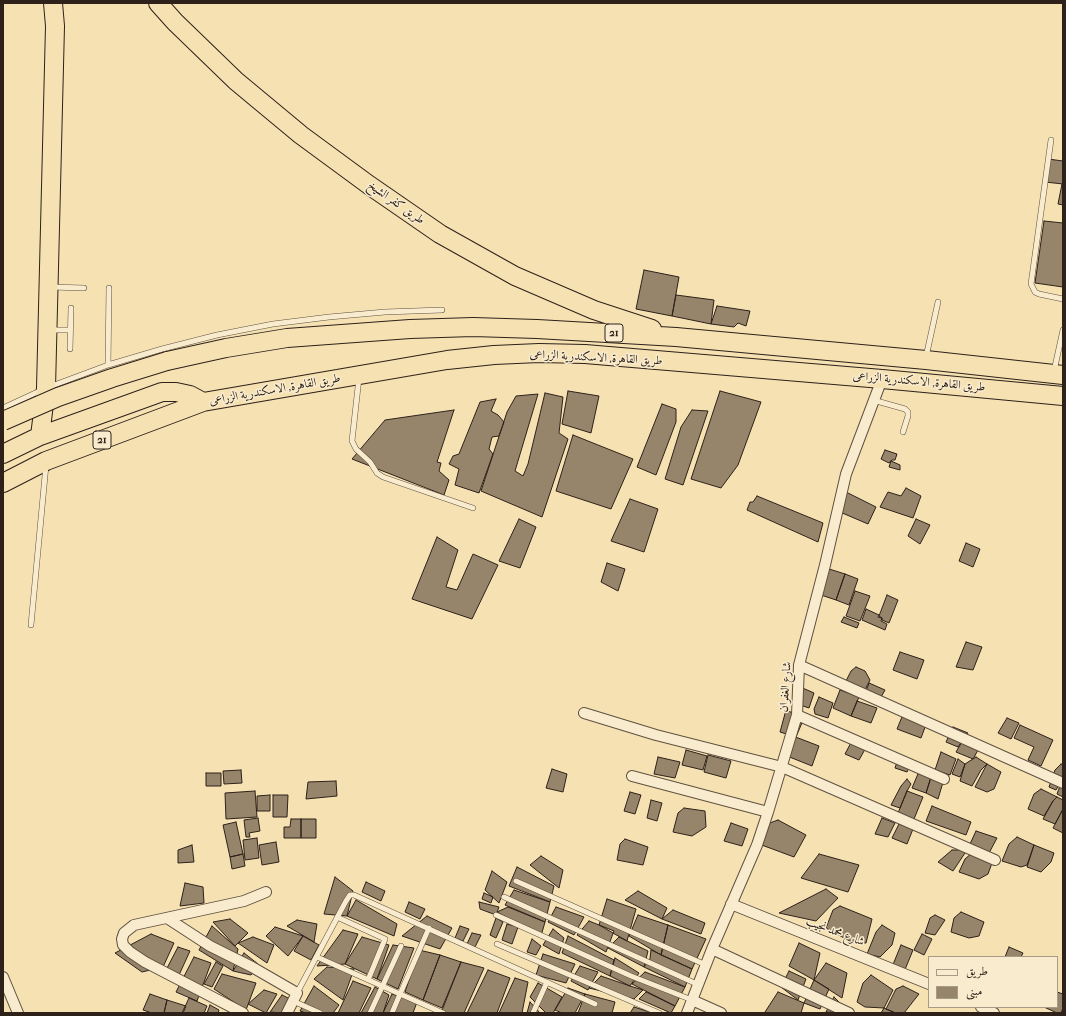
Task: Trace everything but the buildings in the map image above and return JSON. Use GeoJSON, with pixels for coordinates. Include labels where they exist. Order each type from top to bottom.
{"type":"FeatureCollection","features":[{"type":"Feature","properties":{"kind":"highway"},"geometry":{"type":"LineString","coordinates":[[40,436],[46,388],[55,26],[53,3]]}},
{"type":"Feature","properties":{"kind":"highway","name":"طريق كفر الشيخ"},"geometry":{"type":"LineString","coordinates":[[158,3],[175,22],[236,81],[301,135],[440,234],[515,276],[594,310],[676,337]]}},
{"type":"Feature","properties":{"kind":"highway","name":"طريق القاهرة, الاسكندرية الزراعى"},"geometry":{"type":"LineString","coordinates":[[3,421],[72,392],[167,361],[226,348],[287,338],[410,329],[473,327],[676,337],[926,360],[1058,374]]}},
{"type":"Feature","properties":{"kind":"highway","name":"طريق القاهرة, الاسكندرية الزراعى"},"geometry":{"type":"LineString","coordinates":[[3,483],[46,461],[203,402],[447,360],[494,355],[540,353],[585,354],[1063,396]]}},
{"type":"Feature","properties":{"kind":"highway"},"geometry":{"type":"LineString","coordinates":[[3,454],[40,436],[162,392],[176,392],[190,395],[203,402]]}},
{"type":"Feature","properties":{"kind":"street","name":"شارع الغفران"},"geometry":{"type":"LineString","coordinates":[[687,1013],[712,949],[754,851],[782,767],[797,715],[799,665],[825,565],[846,474],[882,379]]}},
{"type":"Feature","properties":{"kind":"street"},"geometry":{"type":"LineString","coordinates":[[799,665],[1063,783]]}},
{"type":"Feature","properties":{"kind":"street"},"geometry":{"type":"LineString","coordinates":[[584,713],[656,735],[782,767],[995,860]]}},
{"type":"Feature","properties":{"kind":"street"},"geometry":{"type":"LineString","coordinates":[[797,715],[944,779]]}},
{"type":"Feature","properties":{"kind":"street"},"geometry":{"type":"LineString","coordinates":[[632,776],[768,812]]}},
{"type":"Feature","properties":{"kind":"street"},"geometry":{"type":"LineString","coordinates":[[243,1013],[145,962],[123,946],[122,939],[124,933],[134,925],[244,901],[266,892]]}},
{"type":"Feature","properties":{"kind":"street","name":"شارع محمد نجيب"},"geometry":{"type":"LineString","coordinates":[[732,904],[928,984]]}},
{"type":"Feature","properties":{"kind":"street"},"geometry":{"type":"LineString","coordinates":[[167,918],[210,946],[252,967],[295,997],[287,1013]]}},
{"type":"Feature","properties":{"kind":"street"},"geometry":{"type":"LineString","coordinates":[[712,949],[849,1013]]}},
{"type":"Feature","properties":{"kind":"street"},"geometry":{"type":"LineString","coordinates":[[3,977],[18,1013]]}},
{"type":"Feature","properties":{"kind":"street"},"geometry":{"type":"LineString","coordinates":[[692,1000],[721,1013]]}},
{"type":"Feature","properties":{"kind":"street"},"geometry":{"type":"LineString","coordinates":[[983,1008],[994,1013]]}},
{"type":"Feature","properties":{"kind":"lane"},"geometry":{"type":"LineString","coordinates":[[1051,140],[1031,284],[1035,292],[1038,294],[1063,299]]}},
{"type":"Feature","properties":{"kind":"lane"},"geometry":{"type":"LineString","coordinates":[[48,287],[84,288]]}},
{"type":"Feature","properties":{"kind":"lane"},"geometry":{"type":"LineString","coordinates":[[108,365],[109,288]]}},
{"type":"Feature","properties":{"kind":"lane"},"geometry":{"type":"LineString","coordinates":[[926,360],[938,302]]}},
{"type":"Feature","properties":{"kind":"lane"},"geometry":{"type":"LineString","coordinates":[[70,349],[71,308]]}},
{"type":"Feature","properties":{"kind":"lane"},"geometry":{"type":"LineString","coordinates":[[3,408],[46,388],[108,365],[190,342],[273,324],[329,316],[442,310]]}},
{"type":"Feature","properties":{"kind":"lane"},"geometry":{"type":"LineString","coordinates":[[47,330],[70,330]]}},
{"type":"Feature","properties":{"kind":"lane"},"geometry":{"type":"LineString","coordinates":[[1058,374],[1063,330]]}},
{"type":"Feature","properties":{"kind":"lane"},"geometry":{"type":"LineString","coordinates":[[359,375],[352,441],[356,448],[370,462],[377,473],[383,477],[473,508]]}},
{"type":"Feature","properties":{"kind":"lane"},"geometry":{"type":"LineString","coordinates":[[873,400],[905,409],[908,412],[903,432]]}},
{"type":"Feature","properties":{"kind":"lane"},"geometry":{"type":"LineString","coordinates":[[31,625],[46,461]]}},
{"type":"Feature","properties":{"kind":"lane"},"geometry":{"type":"LineString","coordinates":[[516,881],[706,966]]}},
{"type":"Feature","properties":{"kind":"lane"},"geometry":{"type":"LineString","coordinates":[[320,1013],[295,997],[350,895],[354,895],[429,928],[595,1004]]}},
{"type":"Feature","properties":{"kind":"lane"},"geometry":{"type":"LineString","coordinates":[[504,897],[698,985]]}},
{"type":"Feature","properties":{"kind":"lane"},"geometry":{"type":"LineString","coordinates":[[496,915],[631,976],[692,1000]]}},
{"type":"Feature","properties":{"kind":"lane"},"geometry":{"type":"LineString","coordinates":[[338,917],[385,939],[368,980]]}},
{"type":"Feature","properties":{"kind":"lane"},"geometry":{"type":"LineString","coordinates":[[392,1013],[429,928]]}},
{"type":"Feature","properties":{"kind":"lane"},"geometry":{"type":"LineString","coordinates":[[497,944],[660,1013]]}},
{"type":"Feature","properties":{"kind":"lane"},"geometry":{"type":"LineString","coordinates":[[370,1013],[401,946]]}},
{"type":"Feature","properties":{"kind":"lane"},"geometry":{"type":"LineString","coordinates":[[317,958],[443,1013]]}},
{"type":"Feature","properties":{"kind":"lane"},"geometry":{"type":"LineString","coordinates":[[533,1013],[547,982]]}}]}
